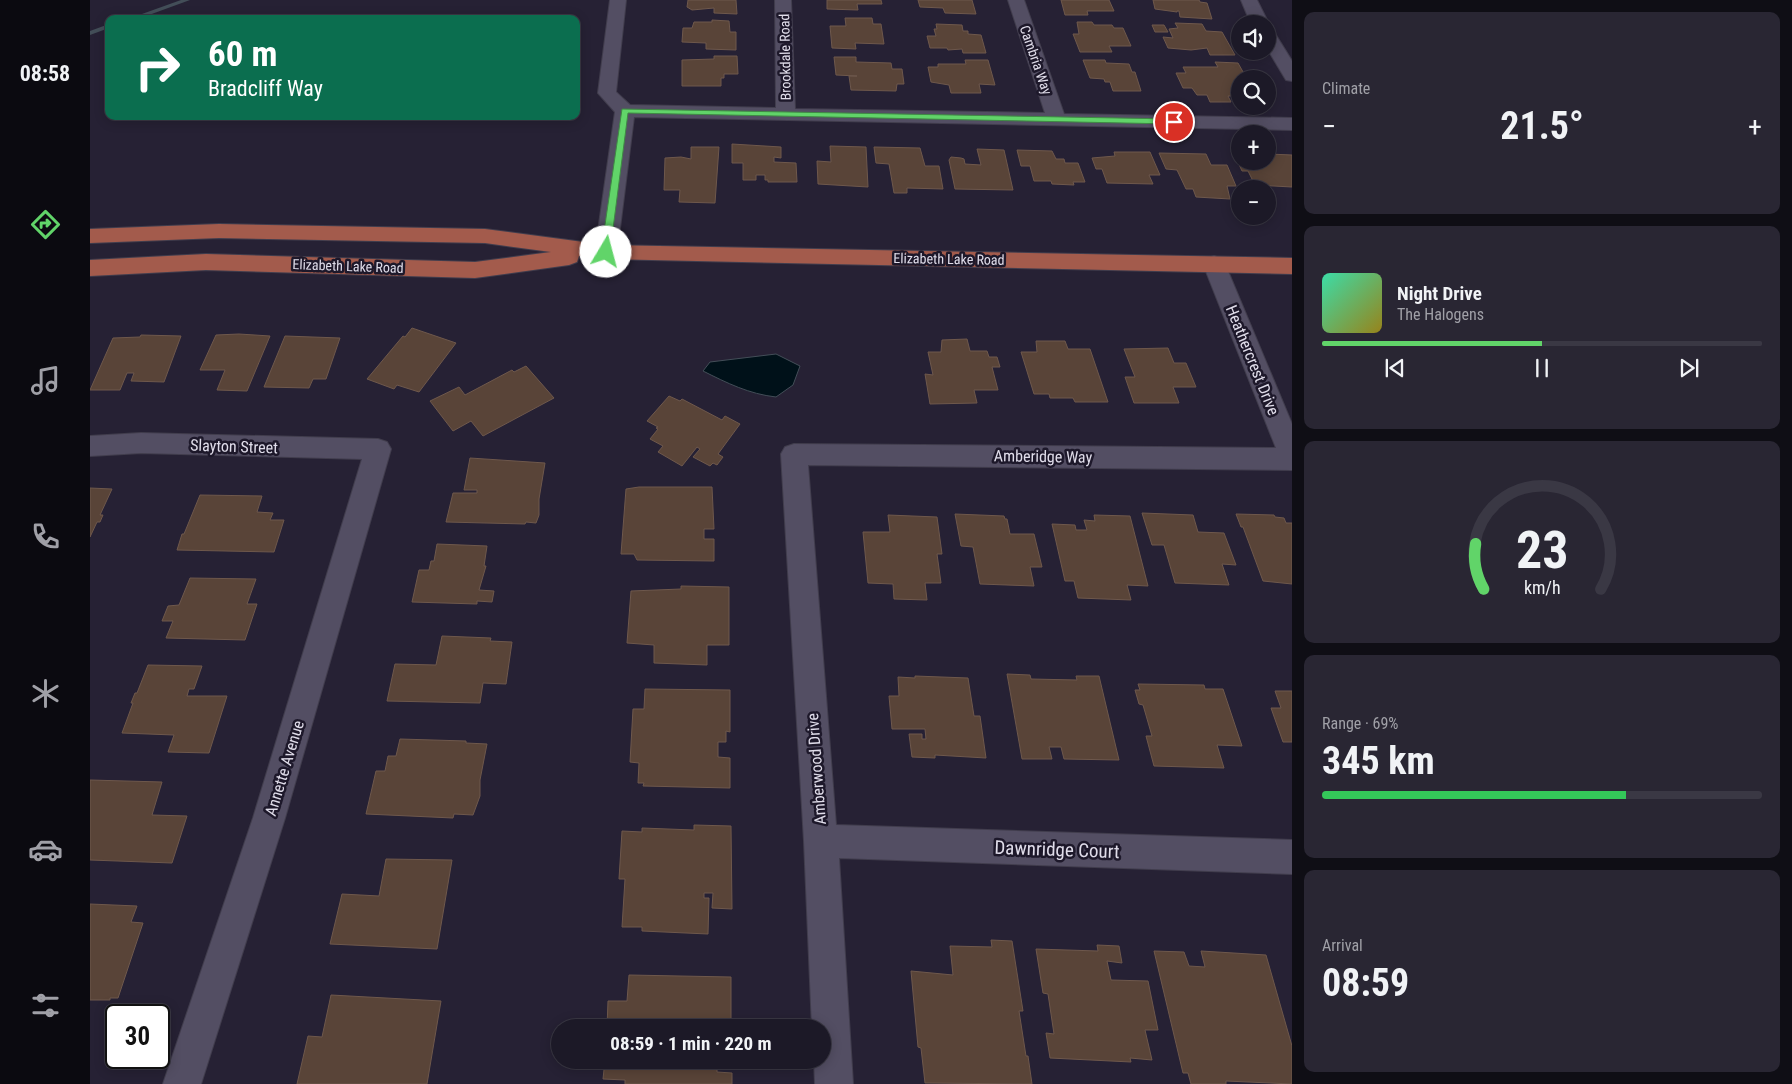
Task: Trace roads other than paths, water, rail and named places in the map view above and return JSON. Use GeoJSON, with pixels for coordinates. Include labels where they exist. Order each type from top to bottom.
{"type":"FeatureCollection","features":[{"type":"Feature","properties":{"kind":"main road","name":"Elizabeth Lake Road"},"geometry":{"type":"LineString","coordinates":[[90,236],[219,231],[485,236],[606,252],[1292,266]]}},
{"type":"Feature","properties":{"kind":"main road","name":"Elizabeth Lake Road"},"geometry":{"type":"LineString","coordinates":[[90,268],[206,262],[475,270],[606,252]]}},
{"type":"Feature","properties":{"kind":"street"},"geometry":{"type":"LineString","coordinates":[[618,0],[607,94],[625,111],[1292,124]]}},
{"type":"Feature","properties":{"kind":"street","name":"Brookdale Road"},"geometry":{"type":"LineString","coordinates":[[783,0],[786,114]]}},
{"type":"Feature","properties":{"kind":"street","name":"Cambria Way"},"geometry":{"type":"LineString","coordinates":[[1016,0],[1057,120]]}},
{"type":"Feature","properties":{"kind":"street"},"geometry":{"type":"LineString","coordinates":[[1249,0],[1256,15]]}},
{"type":"Feature","properties":{"kind":"street"},"geometry":{"type":"LineString","coordinates":[[1276,49],[1292,76]]}},
{"type":"Feature","properties":{"kind":"street"},"geometry":{"type":"LineString","coordinates":[[606,252],[625,111]]}},
{"type":"Feature","properties":{"kind":"street","name":"Heathercrest Drive"},"geometry":{"type":"LineString","coordinates":[[1214,264],[1292,457]]}},
{"type":"Feature","properties":{"kind":"street","name":"Slayton Street"},"geometry":{"type":"LineString","coordinates":[[90,446],[141,443],[378,450]]}},
{"type":"Feature","properties":{"kind":"street","name":"Annette Avenue"},"geometry":{"type":"LineString","coordinates":[[182,1084],[269,818],[378,450]]}},
{"type":"Feature","properties":{"kind":"street","name":"Amberidge Way"},"geometry":{"type":"LineString","coordinates":[[794,454],[1292,457]]}},
{"type":"Feature","properties":{"kind":"street","name":"Amberwood Drive"},"geometry":{"type":"LineString","coordinates":[[794,454],[821,841],[834,1084]]}},
{"type":"Feature","properties":{"kind":"street","name":"Dawnridge Court"},"geometry":{"type":"LineString","coordinates":[[821,841],[1292,857]]}},
{"type":"Feature","properties":{"kind":"waterway"},"geometry":{"type":"LineString","coordinates":[[143,15],[187,0]]}},
{"type":"Feature","properties":{"kind":"waterway"},"geometry":{"type":"LineString","coordinates":[[90,33],[105,27]]}}]}
